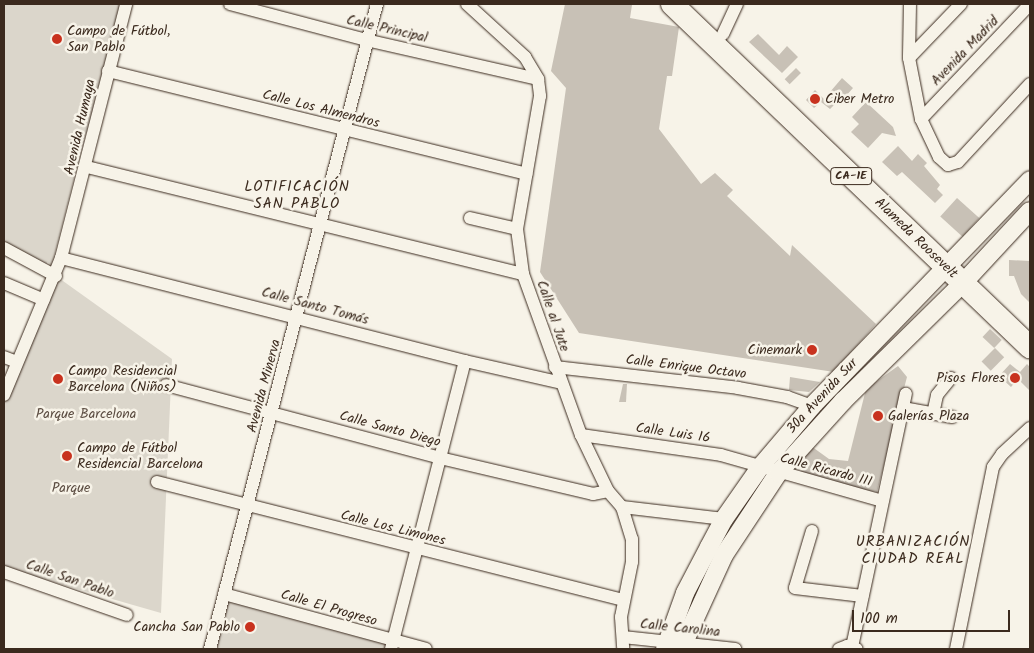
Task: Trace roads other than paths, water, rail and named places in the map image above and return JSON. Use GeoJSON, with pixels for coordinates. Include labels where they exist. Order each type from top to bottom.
{"type":"FeatureCollection","features":[{"type":"Feature","properties":{"kind":"highway","name":"Alameda Roosevelt"},"geometry":{"type":"LineString","coordinates":[[672,4],[952,261]]}},
{"type":"Feature","properties":{"kind":"highway","name":"Alameda Roosevelt"},"geometry":{"type":"LineString","coordinates":[[692,4],[952,261],[1030,347]]}},
{"type":"Feature","properties":{"kind":"highway","name":"Alameda Roosevelt"},"geometry":{"type":"LineString","coordinates":[[968,278],[1030,328]]}},
{"type":"Feature","properties":{"kind":"street","name":"Avenida Humaya"},"geometry":{"type":"LineString","coordinates":[[4,395],[56,276],[86,167],[108,71],[126,4]]}},
{"type":"Feature","properties":{"kind":"street","name":"Calle Principal"},"geometry":{"type":"LineString","coordinates":[[230,4],[366,40],[538,79]]}},
{"type":"Feature","properties":{"kind":"street","name":"Avenida Minerva"},"geometry":{"type":"LineString","coordinates":[[210,649],[297,317],[376,4]]}},
{"type":"Feature","properties":{"kind":"street"},"geometry":{"type":"LineString","coordinates":[[467,4],[524,57],[538,79]]}},
{"type":"Feature","properties":{"kind":"street"},"geometry":{"type":"LineString","coordinates":[[723,34],[737,4]]}},
{"type":"Feature","properties":{"kind":"street"},"geometry":{"type":"LineString","coordinates":[[910,4],[909,58],[921,119],[939,157],[948,165],[958,162],[1030,84]]}},
{"type":"Feature","properties":{"kind":"street"},"geometry":{"type":"LineString","coordinates":[[909,58],[961,4]]}},
{"type":"Feature","properties":{"kind":"street","name":"Avenida Madrid"},"geometry":{"type":"LineString","coordinates":[[921,119],[1030,4]]}},
{"type":"Feature","properties":{"kind":"street","name":"Calle Los Almendros"},"geometry":{"type":"LineString","coordinates":[[108,71],[526,174]]}},
{"type":"Feature","properties":{"kind":"street","name":"Calle al Jute"},"geometry":{"type":"LineString","coordinates":[[538,79],[540,96],[517,230],[523,274],[581,435],[608,491],[622,507],[632,547],[632,562],[623,600],[623,643]]}},
{"type":"Feature","properties":{"kind":"street"},"geometry":{"type":"LineString","coordinates":[[86,167],[523,274]]}},
{"type":"Feature","properties":{"kind":"street","name":"30a Avenida Sur"},"geometry":{"type":"LineString","coordinates":[[674,646],[685,593],[724,519],[761,466],[812,406],[857,358],[1030,180]]}},
{"type":"Feature","properties":{"kind":"street","name":"30a Avenida Sur"},"geometry":{"type":"LineString","coordinates":[[674,646],[724,555],[778,473],[843,401],[968,278],[1030,211]]}},
{"type":"Feature","properties":{"kind":"street"},"geometry":{"type":"LineString","coordinates":[[470,218],[517,230]]}},
{"type":"Feature","properties":{"kind":"street"},"geometry":{"type":"LineString","coordinates":[[4,248],[56,276]]}},
{"type":"Feature","properties":{"kind":"street","name":"Calle Santo Tomás"},"geometry":{"type":"LineString","coordinates":[[61,258],[465,361],[562,383]]}},
{"type":"Feature","properties":{"kind":"street"},"geometry":{"type":"LineString","coordinates":[[4,283],[44,300]]}},
{"type":"Feature","properties":{"kind":"street"},"geometry":{"type":"LineString","coordinates":[[4,357],[17,362]]}},
{"type":"Feature","properties":{"kind":"street"},"geometry":{"type":"LineString","coordinates":[[857,358],[849,378],[853,381],[870,375]]}},
{"type":"Feature","properties":{"kind":"street"},"geometry":{"type":"LineString","coordinates":[[392,645],[465,361]]}},
{"type":"Feature","properties":{"kind":"street","name":"Calle Enrique Octavo"},"geometry":{"type":"LineString","coordinates":[[555,367],[738,388],[787,397],[812,406]]}},
{"type":"Feature","properties":{"kind":"street"},"geometry":{"type":"LineString","coordinates":[[933,414],[937,395],[951,378]]}},
{"type":"Feature","properties":{"kind":"street"},"geometry":{"type":"LineString","coordinates":[[830,387],[838,383],[846,386],[843,401]]}},
{"type":"Feature","properties":{"kind":"street","name":"Calle Santo Diego"},"geometry":{"type":"LineString","coordinates":[[166,385],[440,458],[593,494],[608,491]]}},
{"type":"Feature","properties":{"kind":"street"},"geometry":{"type":"LineString","coordinates":[[839,649],[854,648],[863,596],[906,394]]}},
{"type":"Feature","properties":{"kind":"street"},"geometry":{"type":"LineString","coordinates":[[903,408],[952,417]]}},
{"type":"Feature","properties":{"kind":"street"},"geometry":{"type":"LineString","coordinates":[[956,649],[994,467],[1002,454],[1030,428]]}},
{"type":"Feature","properties":{"kind":"street","name":"Calle Luis 16"},"geometry":{"type":"LineString","coordinates":[[581,435],[721,455],[761,466]]}},
{"type":"Feature","properties":{"kind":"street","name":"Calle Ricardo III"},"geometry":{"type":"LineString","coordinates":[[761,466],[778,473],[883,501]]}},
{"type":"Feature","properties":{"kind":"street","name":"Calle Los Limones"},"geometry":{"type":"LineString","coordinates":[[157,482],[247,507],[623,600]]}},
{"type":"Feature","properties":{"kind":"street"},"geometry":{"type":"LineString","coordinates":[[622,507],[724,519]]}},
{"type":"Feature","properties":{"kind":"street"},"geometry":{"type":"LineString","coordinates":[[812,531],[795,588],[863,596]]}},
{"type":"Feature","properties":{"kind":"street","name":"Calle San Pablo"},"geometry":{"type":"LineString","coordinates":[[4,572],[127,615]]}},
{"type":"Feature","properties":{"kind":"street","name":"Calle El Progreso"},"geometry":{"type":"LineString","coordinates":[[224,594],[392,645],[426,649]]}},
{"type":"Feature","properties":{"kind":"street","name":"Calle Carolina"},"geometry":{"type":"LineString","coordinates":[[623,643],[735,649]]}},
{"type":"Feature","properties":{"kind":"place","name":"Campo de Fútbol, San Pablo"},"geometry":{"type":"Point","coordinates":[57,39]}},
{"type":"Feature","properties":{"kind":"place","name":"Ciber Metro"},"geometry":{"type":"Point","coordinates":[815,99]}},
{"type":"Feature","properties":{"kind":"place","name":"Cinemark"},"geometry":{"type":"Point","coordinates":[812,350]}},
{"type":"Feature","properties":{"kind":"place","name":"Pisos Flores"},"geometry":{"type":"Point","coordinates":[1015,378]}},
{"type":"Feature","properties":{"kind":"place","name":"Campo Residencial Barcelona (Niños)"},"geometry":{"type":"Point","coordinates":[58,379]}},
{"type":"Feature","properties":{"kind":"place","name":"Galerías Plaza"},"geometry":{"type":"Point","coordinates":[878,416]}},
{"type":"Feature","properties":{"kind":"place","name":"Campo de Fútbol Residencial Barcelona"},"geometry":{"type":"Point","coordinates":[67,456]}},
{"type":"Feature","properties":{"kind":"place","name":"Cancha San Pablo"},"geometry":{"type":"Point","coordinates":[250,627]}},
{"type":"Feature","properties":{"kind":"district","name":"LOTIFICACIÓN SAN PABLO"},"geometry":{"type":"Point","coordinates":[297,196]}},
{"type":"Feature","properties":{"kind":"district","name":"URBANIZACIÓN CIUDAD REAL"},"geometry":{"type":"Point","coordinates":[913,550]}},
{"type":"Feature","properties":{"kind":"park label","name":"Parque Barcelona"},"geometry":{"type":"Point","coordinates":[86,414]}},
{"type":"Feature","properties":{"kind":"park label","name":"Parque"},"geometry":{"type":"Point","coordinates":[71,488]}}]}
